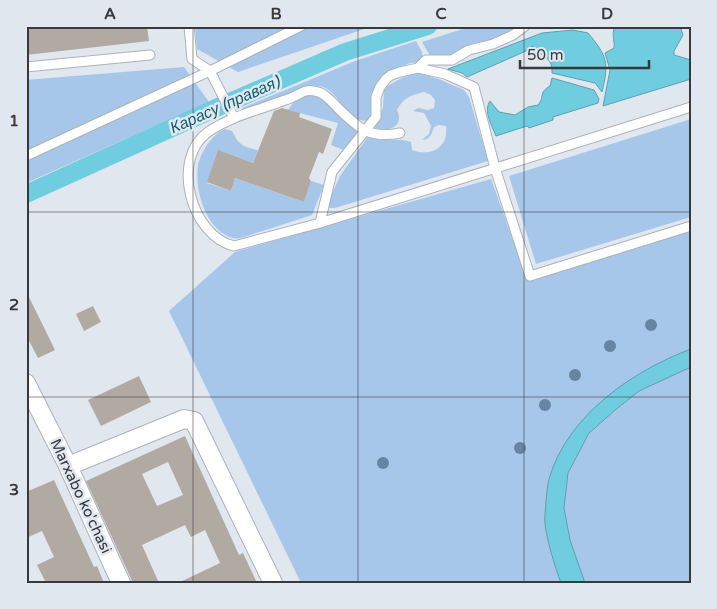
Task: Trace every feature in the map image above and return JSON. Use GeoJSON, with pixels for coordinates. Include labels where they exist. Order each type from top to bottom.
{"type":"FeatureCollection","features":[{"type":"Feature","properties":{"kind":"street","name":"Marxabo ko'chasi"},"geometry":{"type":"LineString","coordinates":[[26,383],[33,412],[68,466],[121,583]]}},
{"type":"Feature","properties":{"kind":"street"},"geometry":{"type":"LineString","coordinates":[[68,466],[184,420],[194,421],[273,583]]}},
{"type":"Feature","properties":{"kind":"lane"},"geometry":{"type":"LineString","coordinates":[[189,26],[192,59],[210,71],[234,118]]}},
{"type":"Feature","properties":{"kind":"lane"},"geometry":{"type":"LineString","coordinates":[[26,156],[210,71],[301,26]]}},
{"type":"Feature","properties":{"kind":"lane"},"geometry":{"type":"LineString","coordinates":[[418,68],[426,60],[452,60],[469,50],[493,44],[513,35],[525,26]]}},
{"type":"Feature","properties":{"kind":"lane"},"geometry":{"type":"LineString","coordinates":[[26,67],[150,55]]}},
{"type":"Feature","properties":{"kind":"lane"},"geometry":{"type":"LineString","coordinates":[[320,222],[332,172],[376,117],[376,97],[380,87],[391,75],[418,68],[445,74],[474,87],[495,168],[530,276],[691,226]]}},
{"type":"Feature","properties":{"kind":"lane"},"geometry":{"type":"LineString","coordinates":[[400,133],[384,136],[364,131],[320,92],[308,90],[234,118],[207,132],[198,142],[189,164],[187,175],[196,212],[214,236],[224,244],[234,246],[320,222],[691,107]]}},
{"type":"Feature","properties":{"kind":"shaded area"},"geometry":{"type":"Polygon","coordinates":[[[195,26],[373,26],[238,72],[197,49],[195,26]]]}},
{"type":"Feature","properties":{"kind":"shaded area"},"geometry":{"type":"Polygon","coordinates":[[[472,26],[521,26],[500,38],[472,44],[447,57],[429,54],[422,42],[472,26]]]}},
{"type":"Feature","properties":{"kind":"shaded area"},"geometry":{"type":"Polygon","coordinates":[[[615,26],[680,26],[683,35],[674,51],[674,55],[691,60],[691,79],[603,106],[610,70],[605,53],[614,48],[613,32],[615,26]]]}},
{"type":"Feature","properties":{"kind":"shaded area"},"geometry":{"type":"Polygon","coordinates":[[[573,30],[588,33],[600,48],[606,67],[602,92],[595,83],[552,73],[550,61],[545,56],[533,51],[533,46],[526,51],[467,77],[462,73],[448,69],[542,33],[573,30]]]}},
{"type":"Feature","properties":{"kind":"shaded area"},"geometry":{"type":"Polygon","coordinates":[[[416,41],[422,52],[423,59],[382,75],[377,85],[374,112],[370,120],[362,120],[355,117],[332,93],[318,86],[303,87],[286,97],[245,111],[242,108],[355,61],[416,41]]]}},
{"type":"Feature","properties":{"kind":"shaded area"},"geometry":{"type":"Polygon","coordinates":[[[184,67],[209,102],[26,183],[26,80],[184,67]]]}},
{"type":"Feature","properties":{"kind":"shaded area"},"geometry":{"type":"Polygon","coordinates":[[[417,72],[464,90],[469,97],[488,161],[330,208],[327,205],[340,176],[369,135],[385,140],[405,140],[411,142],[412,150],[419,152],[431,151],[441,145],[446,134],[446,126],[439,125],[434,127],[431,135],[427,139],[422,140],[429,134],[431,126],[424,113],[413,111],[418,108],[428,110],[434,108],[435,100],[431,95],[424,92],[411,96],[402,103],[397,110],[399,120],[394,127],[385,130],[374,127],[383,108],[384,88],[405,76],[417,72]]]}},
{"type":"Feature","properties":{"kind":"shaded area"},"geometry":{"type":"Polygon","coordinates":[[[552,78],[594,90],[599,99],[598,103],[553,117],[553,120],[529,128],[527,126],[496,136],[490,123],[487,109],[490,101],[499,112],[515,115],[528,107],[538,105],[544,91],[550,86],[552,78]]]}},
{"type":"Feature","properties":{"kind":"shaded area"},"geometry":{"type":"Polygon","coordinates":[[[308,94],[321,95],[358,131],[346,151],[331,145],[338,123],[288,110],[297,98],[308,94]]]}},
{"type":"Feature","properties":{"kind":"shaded area"},"geometry":{"type":"Polygon","coordinates":[[[691,119],[691,217],[536,264],[509,176],[691,119]]]}},
{"type":"Feature","properties":{"kind":"shaded area"},"geometry":{"type":"Polygon","coordinates":[[[225,129],[232,131],[242,145],[258,150],[253,163],[218,151],[207,183],[231,191],[235,178],[304,202],[311,181],[324,185],[312,215],[239,238],[233,238],[224,234],[216,227],[204,208],[200,197],[197,175],[198,165],[208,144],[220,131],[225,129]]]}},
{"type":"Feature","properties":{"kind":"shaded area"},"geometry":{"type":"Polygon","coordinates":[[[491,179],[527,279],[691,230],[691,583],[301,583],[169,311],[235,252],[491,179]]]}},
{"type":"Feature","properties":{"kind":"shaded area"},"geometry":{"type":"Polygon","coordinates":[[[691,349],[691,367],[639,391],[589,433],[568,473],[564,508],[570,540],[585,583],[561,583],[549,546],[545,521],[548,482],[558,456],[570,435],[586,416],[605,399],[625,383],[646,370],[691,349]]]}},
{"type":"Feature","properties":{"kind":"building"},"geometry":{"type":"Polygon","coordinates":[[[26,26],[147,26],[149,41],[26,55],[26,26]]]}},
{"type":"Feature","properties":{"kind":"building"},"geometry":{"type":"Polygon","coordinates":[[[282,108],[300,113],[299,117],[332,129],[323,154],[319,152],[309,178],[311,181],[304,202],[235,178],[231,191],[207,182],[218,150],[253,163],[274,111],[282,108]]]}},
{"type":"Feature","properties":{"kind":"building"},"geometry":{"type":"Polygon","coordinates":[[[26,291],[55,350],[38,358],[26,335],[26,291]]]}},
{"type":"Feature","properties":{"kind":"building"},"geometry":{"type":"Polygon","coordinates":[[[93,306],[101,322],[84,331],[76,314],[93,306]]]}},
{"type":"Feature","properties":{"kind":"building"},"geometry":{"type":"Polygon","coordinates":[[[139,376],[151,402],[101,426],[88,400],[139,376]]]}},
{"type":"Feature","properties":{"kind":"building"},"geometry":{"type":"Polygon","coordinates":[[[185,436],[239,555],[243,553],[257,583],[178,583],[220,563],[205,530],[191,537],[185,525],[142,545],[159,583],[133,583],[86,481],[185,436]],[[168,462],[142,474],[157,506],[183,495],[168,462]]]}},
{"type":"Feature","properties":{"kind":"building"},"geometry":{"type":"Polygon","coordinates":[[[54,480],[94,567],[97,566],[104,583],[46,583],[37,565],[54,557],[42,531],[26,538],[26,492],[54,480]]]}},
{"type":"Feature","properties":{"kind":"waterway","name":"Карасу (правая)"},"geometry":{"type":"LineString","coordinates":[[26,194],[345,52],[428,26]]}}]}
